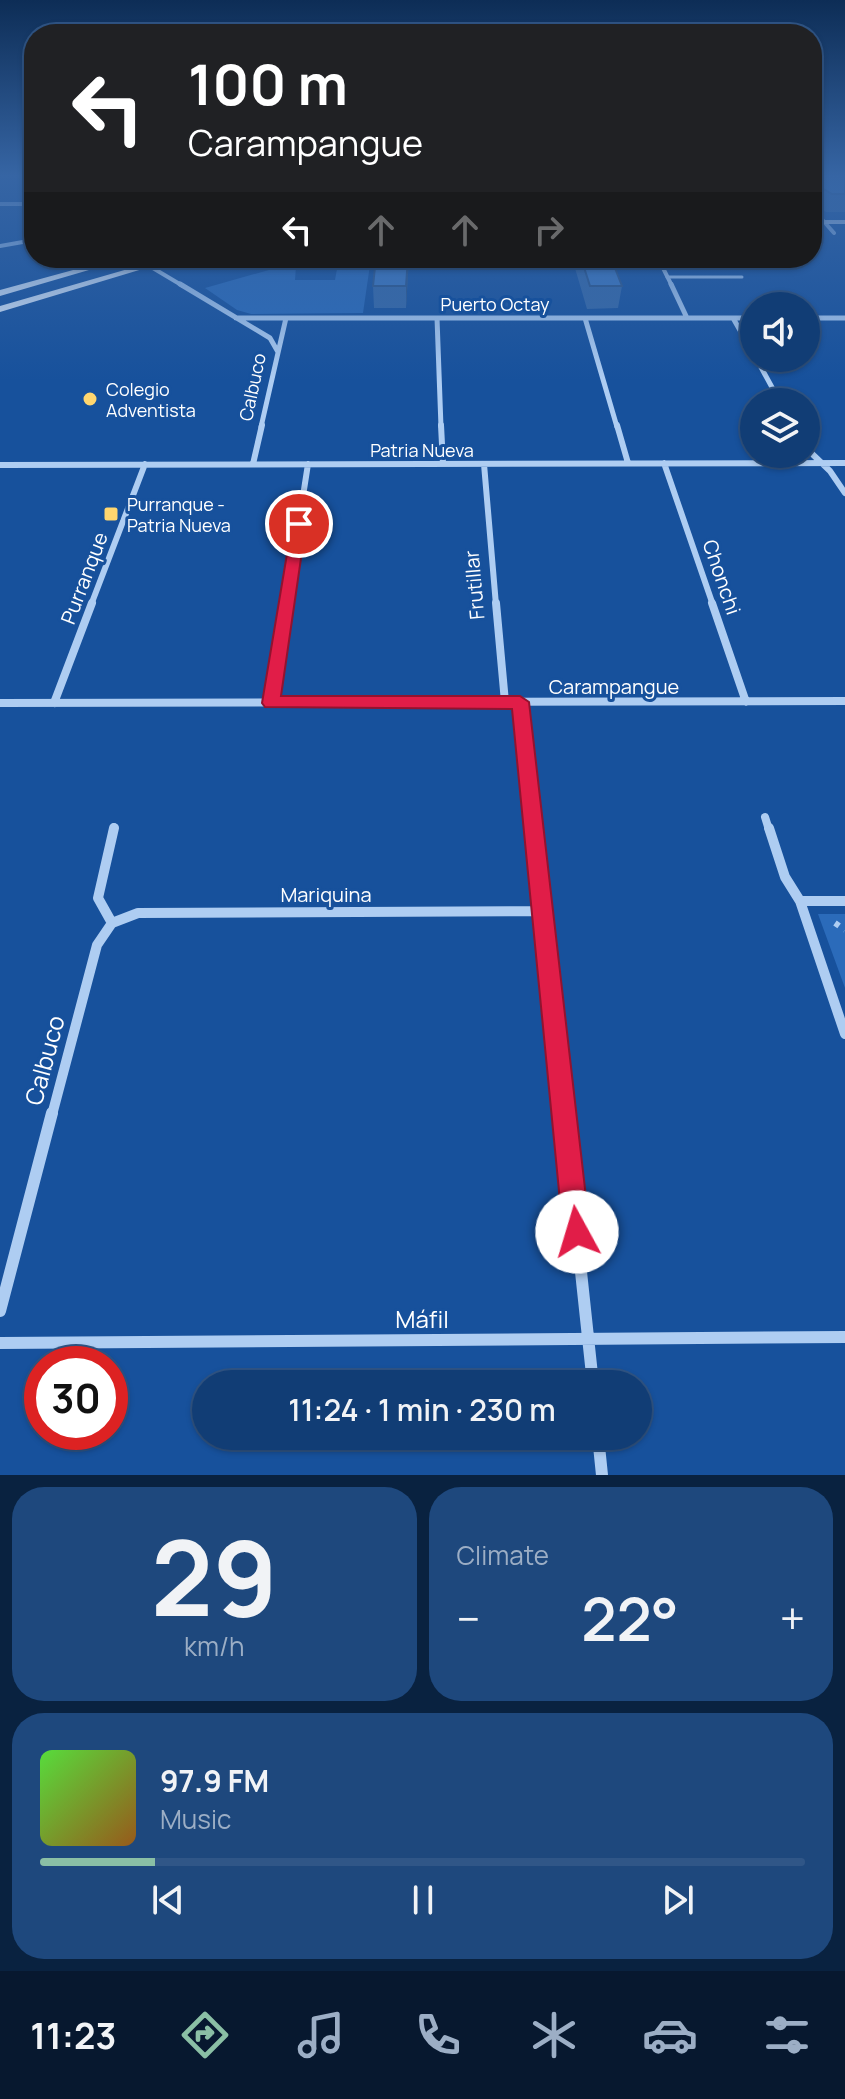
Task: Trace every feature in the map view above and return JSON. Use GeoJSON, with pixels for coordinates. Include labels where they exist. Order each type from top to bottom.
{"type":"FeatureCollection","features":[{"type":"Feature","properties":{"kind":"main road"},"geometry":{"type":"LineString","coordinates":[[0,293],[90,268]]}},
{"type":"Feature","properties":{"kind":"main road"},"geometry":{"type":"LineString","coordinates":[[0,309],[142,268]]}},
{"type":"Feature","properties":{"kind":"street"},"geometry":{"type":"LineString","coordinates":[[152,268],[273,341],[278,352]]}},
{"type":"Feature","properties":{"kind":"street"},"geometry":{"type":"LineString","coordinates":[[663,268],[687,318]]}},
{"type":"Feature","properties":{"kind":"street","name":"Puerto Octay"},"geometry":{"type":"LineString","coordinates":[[236,318],[740,318]]}},
{"type":"Feature","properties":{"kind":"street","name":"Calbuco"},"geometry":{"type":"LineString","coordinates":[[253,464],[286,318]]}},
{"type":"Feature","properties":{"kind":"street"},"geometry":{"type":"LineString","coordinates":[[437,318],[443,464]]}},
{"type":"Feature","properties":{"kind":"street"},"geometry":{"type":"LineString","coordinates":[[585,318],[628,463]]}},
{"type":"Feature","properties":{"kind":"street"},"geometry":{"type":"LineString","coordinates":[[733,318],[740,330]]}},
{"type":"Feature","properties":{"kind":"street"},"geometry":{"type":"LineString","coordinates":[[820,318],[845,318]]}},
{"type":"Feature","properties":{"kind":"street","name":"Chonchi"},"geometry":{"type":"LineString","coordinates":[[664,463],[746,702]]}},
{"type":"Feature","properties":{"kind":"street"},"geometry":{"type":"LineString","coordinates":[[821,463],[845,493]]}},
{"type":"Feature","properties":{"kind":"street","name":"Patria Nueva"},"geometry":{"type":"LineString","coordinates":[[0,465],[845,463]]}},
{"type":"Feature","properties":{"kind":"street","name":"Purranque"},"geometry":{"type":"LineString","coordinates":[[54,703],[145,464]]}},
{"type":"Feature","properties":{"kind":"street"},"geometry":{"type":"LineString","coordinates":[[271,703],[308,464]]}},
{"type":"Feature","properties":{"kind":"street","name":"Frutillar"},"geometry":{"type":"LineString","coordinates":[[484,464],[505,702]]}},
{"type":"Feature","properties":{"kind":"street","name":"Carampangue"},"geometry":{"type":"LineString","coordinates":[[0,703],[845,701]]}},
{"type":"Feature","properties":{"kind":"street"},"geometry":{"type":"LineString","coordinates":[[520,702],[591,1370]]}},
{"type":"Feature","properties":{"kind":"street"},"geometry":{"type":"LineString","coordinates":[[765,817],[785,877],[800,901],[845,1034]]}},
{"type":"Feature","properties":{"kind":"street"},"geometry":{"type":"LineString","coordinates":[[112,923],[101,909],[98,898],[114,827]]}},
{"type":"Feature","properties":{"kind":"street"},"geometry":{"type":"LineString","coordinates":[[800,901],[845,901]]}},
{"type":"Feature","properties":{"kind":"street","name":"Mariquina"},"geometry":{"type":"LineString","coordinates":[[112,923],[138,913],[542,911]]}},
{"type":"Feature","properties":{"kind":"street","name":"Calbuco"},"geometry":{"type":"LineString","coordinates":[[0,1311],[97,945],[112,923]]}},
{"type":"Feature","properties":{"kind":"street","name":"Máfil"},"geometry":{"type":"LineString","coordinates":[[0,1343],[845,1337]]}},
{"type":"Feature","properties":{"kind":"street"},"geometry":{"type":"LineString","coordinates":[[599,1450],[602,1475]]}},
{"type":"Feature","properties":{"kind":"lane"},"geometry":{"type":"LineString","coordinates":[[667,277],[742,277]]}},
{"type":"Feature","properties":{"kind":"shaded area"},"geometry":{"type":"Polygon","coordinates":[[[276,268],[296,268],[295,280],[335,280],[337,268],[370,268],[363,313],[251,314],[237,310],[205,288],[276,268]]]}},
{"type":"Feature","properties":{"kind":"shaded area"},"geometry":{"type":"Polygon","coordinates":[[[818,914],[845,914],[845,988],[818,914]]]}},
{"type":"Feature","properties":{"kind":"building"},"geometry":{"type":"Polygon","coordinates":[[[375,268],[407,268],[406,286],[373,286],[375,268]]]}},
{"type":"Feature","properties":{"kind":"building"},"geometry":{"type":"Polygon","coordinates":[[[584,268],[615,268],[622,286],[590,286],[584,268]]]}},
{"type":"Feature","properties":{"kind":"place","name":"Colegio Adventista"},"geometry":{"type":"Point","coordinates":[90,399]}},
{"type":"Feature","properties":{"kind":"place","name":"Purranque - Patria Nueva"},"geometry":{"type":"Point","coordinates":[111,514]}},
{"type":"Feature","properties":{"kind":"route"},"geometry":{"type":"LineString","coordinates":[[299,524],[271,703],[520,702],[577,1232]]}}]}
